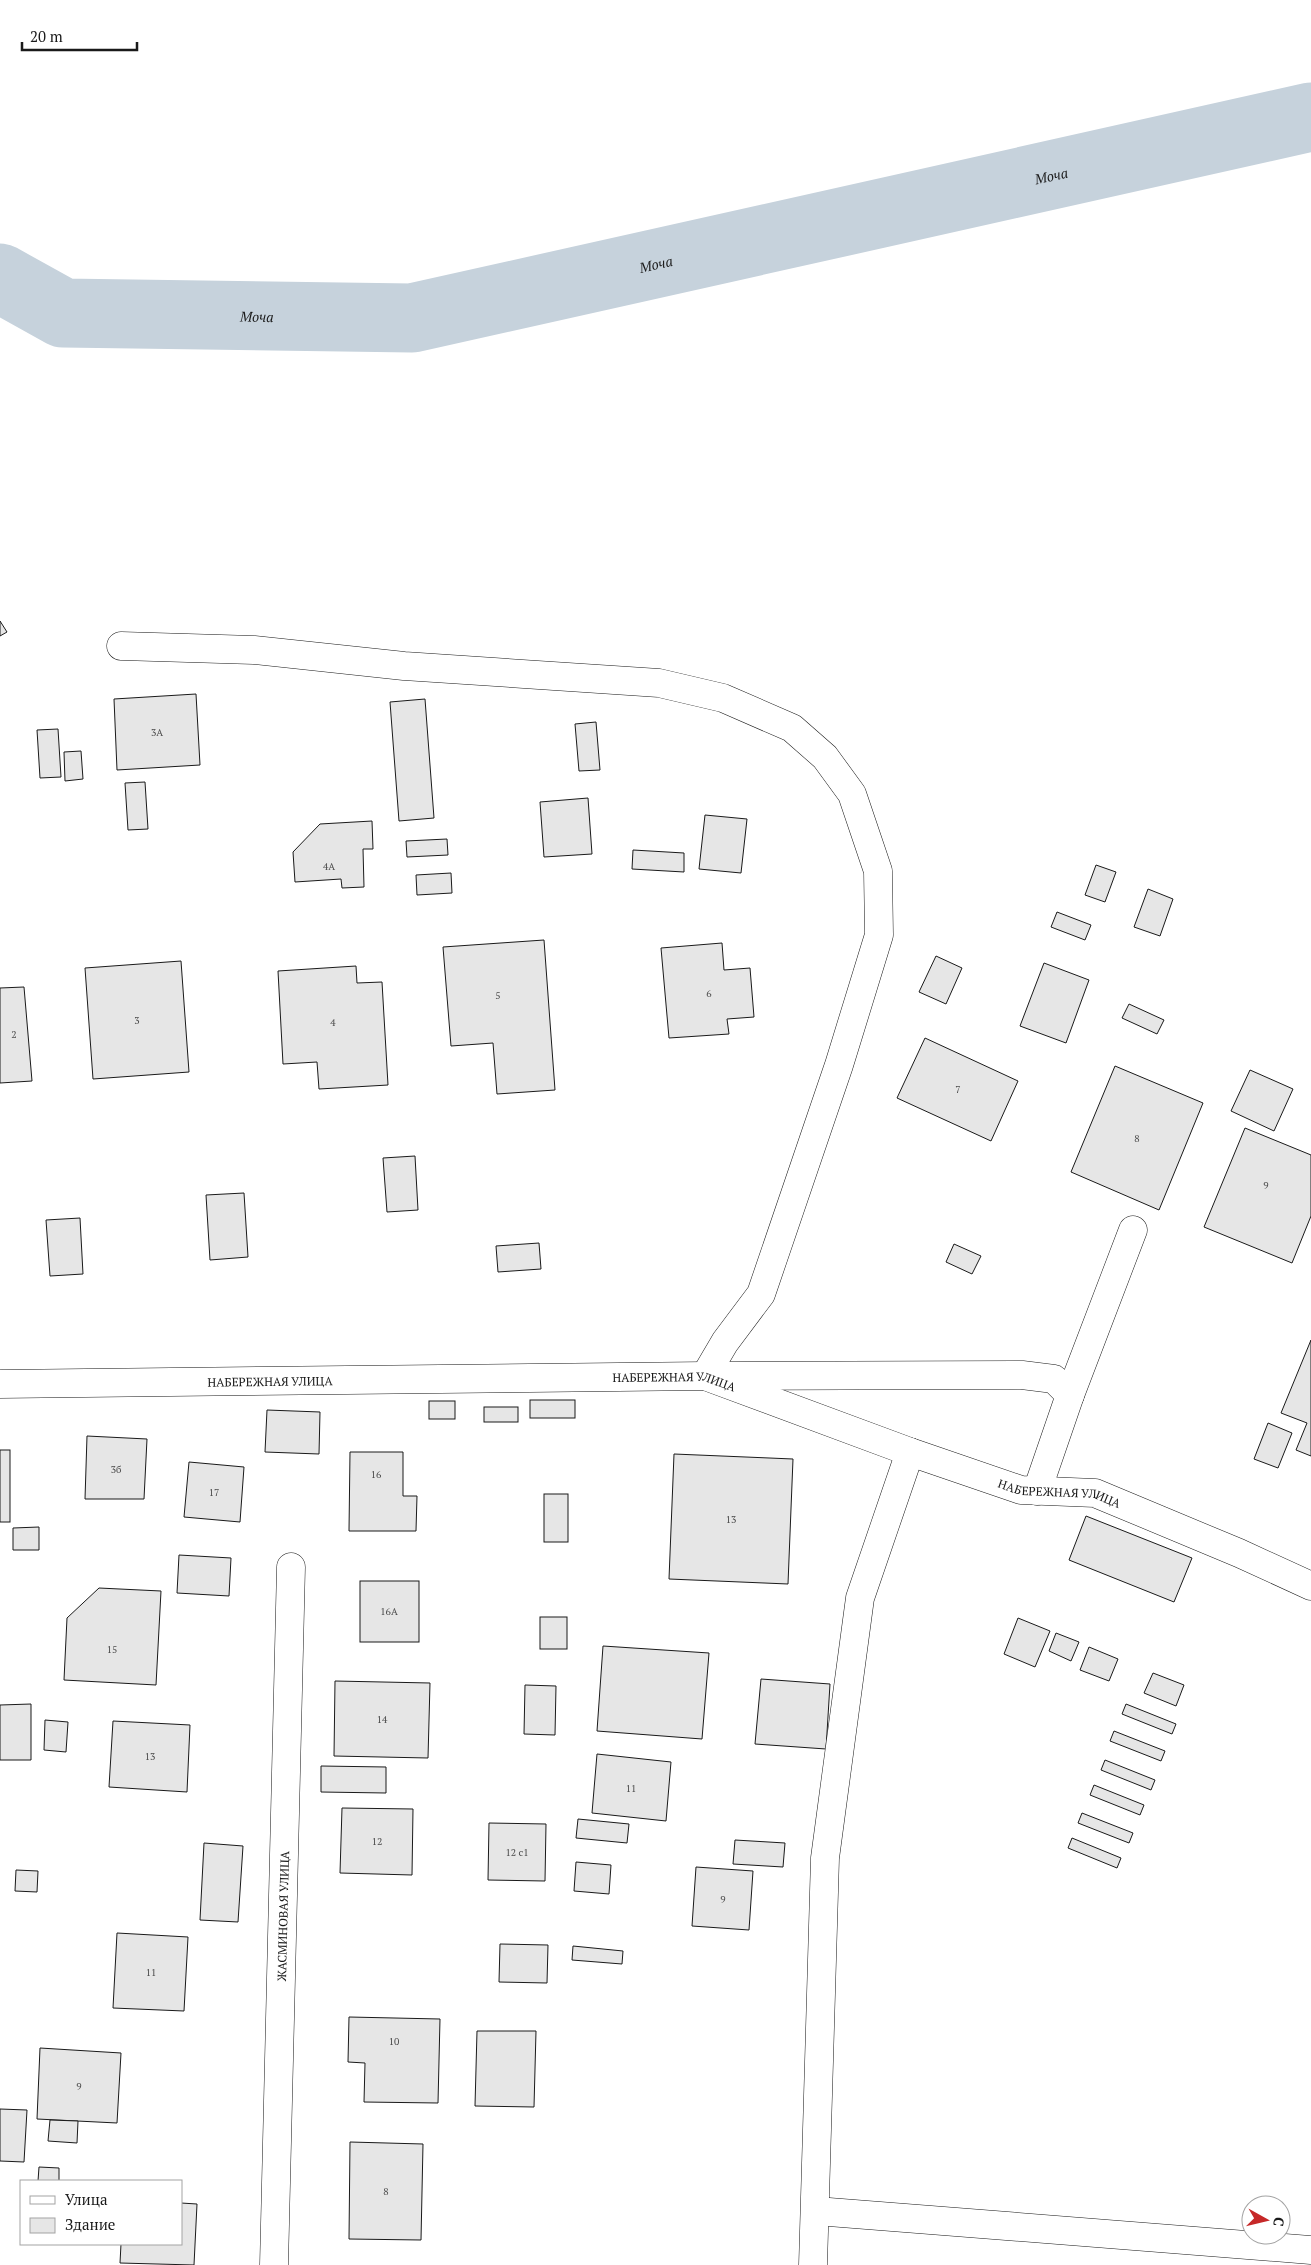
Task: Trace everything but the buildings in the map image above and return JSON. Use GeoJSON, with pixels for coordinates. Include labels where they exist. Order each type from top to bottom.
{"type":"FeatureCollection","features":[{"type":"Feature","properties":{"kind":"street"},"geometry":{"type":"LineString","coordinates":[[120,646],[254,650],[404,666],[659,683],[723,698],[792,728],[825,757],[852,794],[878,870],[879,935],[761,1294],[725,1342],[706,1376],[1022,1374],[1054,1379],[1070,1395]]}},
{"type":"Feature","properties":{"kind":"street"},"geometry":{"type":"LineString","coordinates":[[1037,1491],[1070,1395],[1133,1230]]}},
{"type":"Feature","properties":{"kind":"street","name":"НАБЕРЕЖНАЯ УЛИЦА"},"geometry":{"type":"LineString","coordinates":[[0,1384],[706,1376],[910,1452],[1021,1490],[1096,1494],[1239,1553],[1311,1586]]}},
{"type":"Feature","properties":{"kind":"street"},"geometry":{"type":"LineString","coordinates":[[813,2265],[826,1858],[860,1598],[910,1452]]}},
{"type":"Feature","properties":{"kind":"street","name":"ЖАСМИНОВАЯ УЛИЦА"},"geometry":{"type":"LineString","coordinates":[[274,2265],[291,1567]]}},
{"type":"Feature","properties":{"kind":"street"},"geometry":{"type":"LineString","coordinates":[[816,2211],[1311,2250]]}},
{"type":"Feature","properties":{"kind":"waterway","name":"Моча"},"geometry":{"type":"LineString","coordinates":[[0,278],[63,313],[412,318],[1311,117]]}}]}
